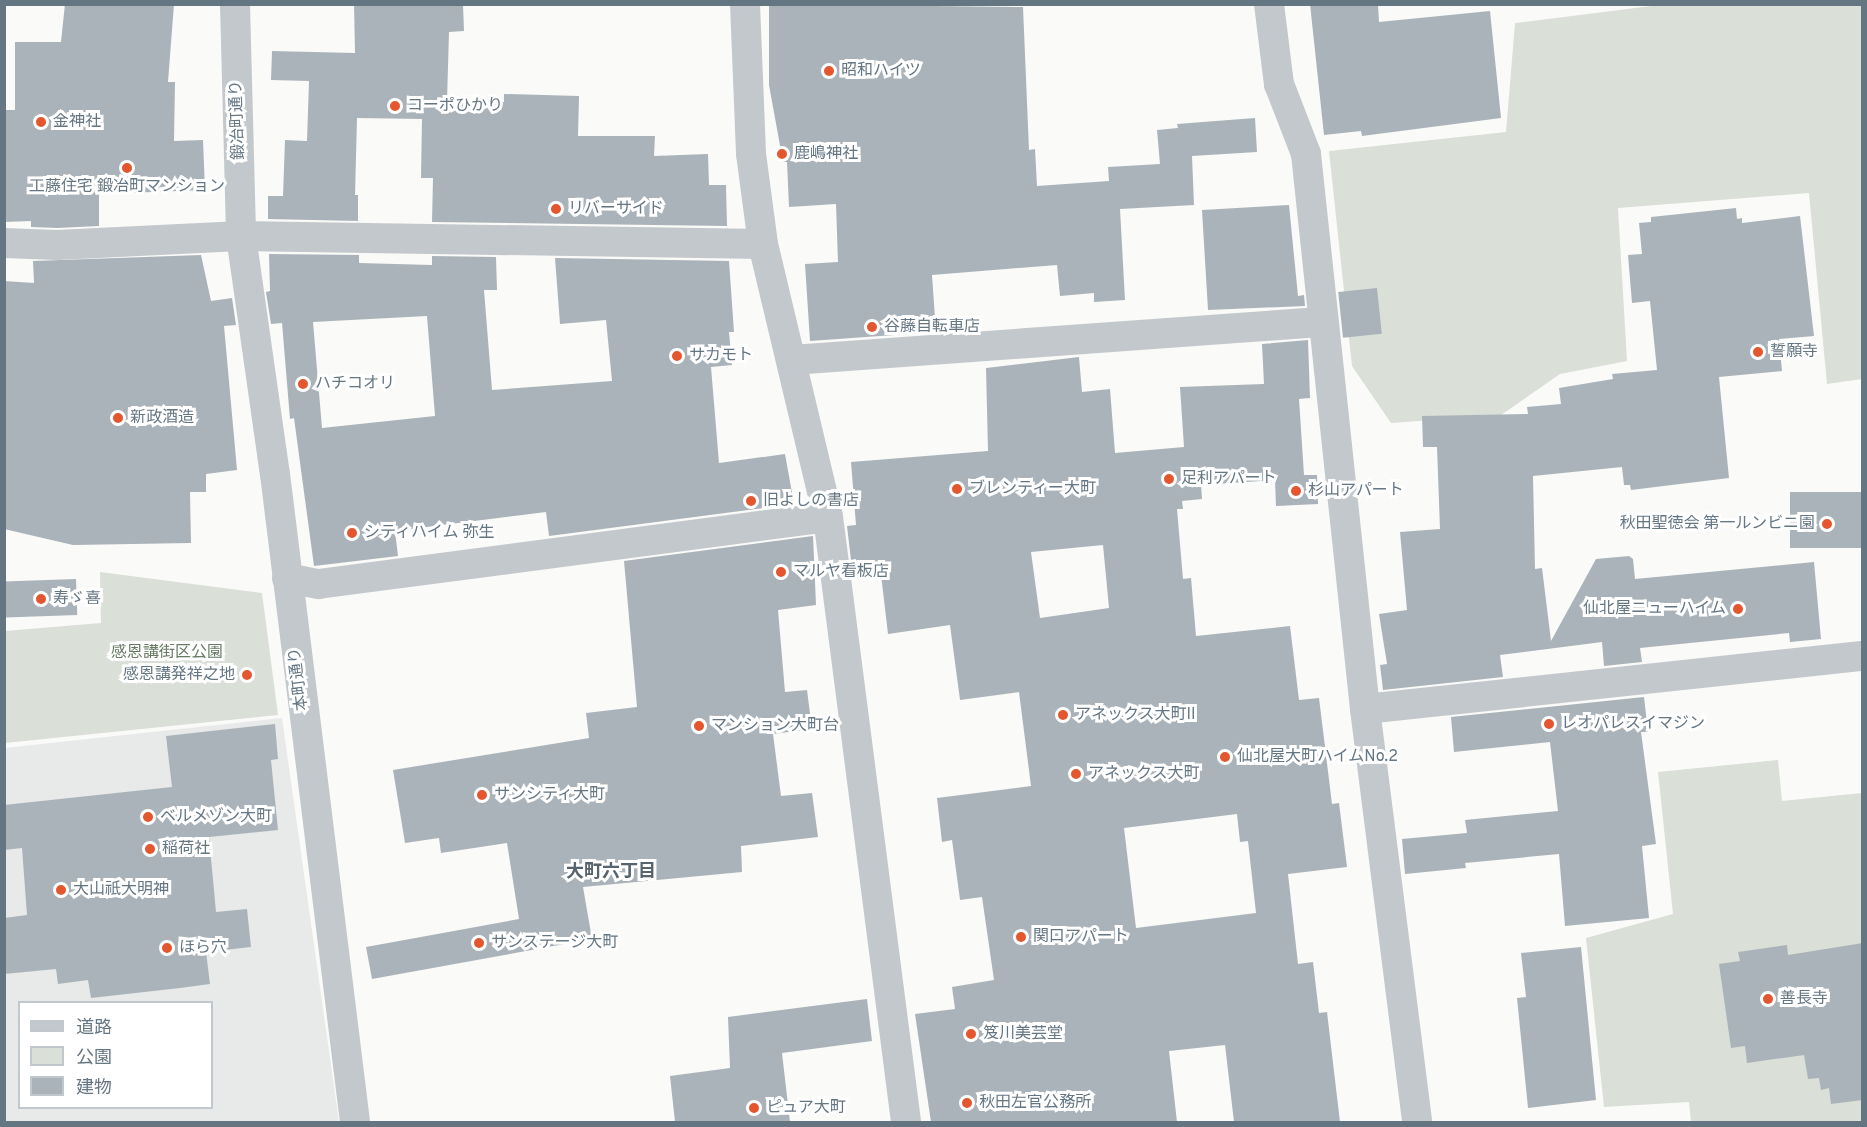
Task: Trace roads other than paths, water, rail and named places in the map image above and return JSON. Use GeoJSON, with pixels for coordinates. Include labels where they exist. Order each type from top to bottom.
{"type":"FeatureCollection","features":[{"type":"Feature","properties":{"kind":"street","name":"鍛冶町通り"},"geometry":{"type":"LineString","coordinates":[[235,4],[241,236]]}},
{"type":"Feature","properties":{"kind":"street"},"geometry":{"type":"LineString","coordinates":[[745,4],[751,154],[764,244],[828,518],[906,1122]]}},
{"type":"Feature","properties":{"kind":"street"},"geometry":{"type":"LineString","coordinates":[[1269,4],[1279,84],[1306,153],[1321,322],[1365,709],[1417,1122]]}},
{"type":"Feature","properties":{"kind":"street"},"geometry":{"type":"LineString","coordinates":[[4,243],[57,245],[241,236],[764,244]]}},
{"type":"Feature","properties":{"kind":"street","name":"本町通り"},"geometry":{"type":"LineString","coordinates":[[241,236],[287,578],[355,1122]]}},
{"type":"Feature","properties":{"kind":"street"},"geometry":{"type":"LineString","coordinates":[[792,360],[1321,322]]}},
{"type":"Feature","properties":{"kind":"street"},"geometry":{"type":"LineString","coordinates":[[287,578],[318,584],[828,518]]}},
{"type":"Feature","properties":{"kind":"street"},"geometry":{"type":"LineString","coordinates":[[1365,709],[1863,656]]}},
{"type":"Feature","properties":{"kind":"place","name":"昭和ハイツ"},"geometry":{"type":"Point","coordinates":[829,71]}},
{"type":"Feature","properties":{"kind":"place","name":"コーポひかり"},"geometry":{"type":"Point","coordinates":[395,106]}},
{"type":"Feature","properties":{"kind":"place","name":"金神社"},"geometry":{"type":"Point","coordinates":[41,122]}},
{"type":"Feature","properties":{"kind":"place","name":"鹿嶋神社"},"geometry":{"type":"Point","coordinates":[782,154]}},
{"type":"Feature","properties":{"kind":"place","name":"工藤住宅 鍛冶町マンション"},"geometry":{"type":"Point","coordinates":[127,168]}},
{"type":"Feature","properties":{"kind":"place","name":"リバーサイド"},"geometry":{"type":"Point","coordinates":[556,209]}},
{"type":"Feature","properties":{"kind":"place","name":"谷藤自転車店"},"geometry":{"type":"Point","coordinates":[872,327]}},
{"type":"Feature","properties":{"kind":"place","name":"誓願寺"},"geometry":{"type":"Point","coordinates":[1758,352]}},
{"type":"Feature","properties":{"kind":"place","name":"サカモト"},"geometry":{"type":"Point","coordinates":[677,356]}},
{"type":"Feature","properties":{"kind":"place","name":"ハチコオリ"},"geometry":{"type":"Point","coordinates":[303,384]}},
{"type":"Feature","properties":{"kind":"place","name":"新政酒造"},"geometry":{"type":"Point","coordinates":[118,418]}},
{"type":"Feature","properties":{"kind":"place","name":"足利アパート"},"geometry":{"type":"Point","coordinates":[1169,479]}},
{"type":"Feature","properties":{"kind":"place","name":"ブレンティー大町"},"geometry":{"type":"Point","coordinates":[957,489]}},
{"type":"Feature","properties":{"kind":"place","name":"杉山アパート"},"geometry":{"type":"Point","coordinates":[1296,491]}},
{"type":"Feature","properties":{"kind":"place","name":"旧よしの書店"},"geometry":{"type":"Point","coordinates":[751,501]}},
{"type":"Feature","properties":{"kind":"place","name":"秋田聖徳会 第一ルンビニ園"},"geometry":{"type":"Point","coordinates":[1827,524]}},
{"type":"Feature","properties":{"kind":"place","name":"シティハイム 弥生"},"geometry":{"type":"Point","coordinates":[352,533]}},
{"type":"Feature","properties":{"kind":"place","name":"マルヤ看板店"},"geometry":{"type":"Point","coordinates":[781,572]}},
{"type":"Feature","properties":{"kind":"place","name":"寿ゞ喜"},"geometry":{"type":"Point","coordinates":[41,599]}},
{"type":"Feature","properties":{"kind":"place","name":"仙北屋ニューハイム"},"geometry":{"type":"Point","coordinates":[1738,609]}},
{"type":"Feature","properties":{"kind":"place","name":"感恩講発祥之地"},"geometry":{"type":"Point","coordinates":[247,675]}},
{"type":"Feature","properties":{"kind":"place","name":"アネックス大町II"},"geometry":{"type":"Point","coordinates":[1063,715]}},
{"type":"Feature","properties":{"kind":"place","name":"レオパレスイマジン"},"geometry":{"type":"Point","coordinates":[1549,724]}},
{"type":"Feature","properties":{"kind":"place","name":"マンション大町台"},"geometry":{"type":"Point","coordinates":[699,726]}},
{"type":"Feature","properties":{"kind":"place","name":"仙北屋大町ハイムNo.2"},"geometry":{"type":"Point","coordinates":[1225,757]}},
{"type":"Feature","properties":{"kind":"place","name":"アネックス大町"},"geometry":{"type":"Point","coordinates":[1076,774]}},
{"type":"Feature","properties":{"kind":"place","name":"サンシティ大町"},"geometry":{"type":"Point","coordinates":[482,795]}},
{"type":"Feature","properties":{"kind":"place","name":"ベルメゾン大町"},"geometry":{"type":"Point","coordinates":[148,817]}},
{"type":"Feature","properties":{"kind":"place","name":"稲荷社"},"geometry":{"type":"Point","coordinates":[150,849]}},
{"type":"Feature","properties":{"kind":"place","name":"大山祇大明神"},"geometry":{"type":"Point","coordinates":[61,890]}},
{"type":"Feature","properties":{"kind":"place","name":"関口アパート"},"geometry":{"type":"Point","coordinates":[1021,937]}},
{"type":"Feature","properties":{"kind":"place","name":"サンステージ大町"},"geometry":{"type":"Point","coordinates":[479,943]}},
{"type":"Feature","properties":{"kind":"place","name":"ほら穴"},"geometry":{"type":"Point","coordinates":[167,948]}},
{"type":"Feature","properties":{"kind":"place","name":"善長寺"},"geometry":{"type":"Point","coordinates":[1768,999]}},
{"type":"Feature","properties":{"kind":"place","name":"笈川美芸堂"},"geometry":{"type":"Point","coordinates":[971,1034]}},
{"type":"Feature","properties":{"kind":"place","name":"秋田左官公務所"},"geometry":{"type":"Point","coordinates":[967,1103]}},
{"type":"Feature","properties":{"kind":"place","name":"ピュア大町"},"geometry":{"type":"Point","coordinates":[754,1108]}},
{"type":"Feature","properties":{"kind":"district","name":"大町六丁目"},"geometry":{"type":"Point","coordinates":[611,873]}},
{"type":"Feature","properties":{"kind":"park label","name":"感恩講街区公園"},"geometry":{"type":"Point","coordinates":[167,653]}}]}
